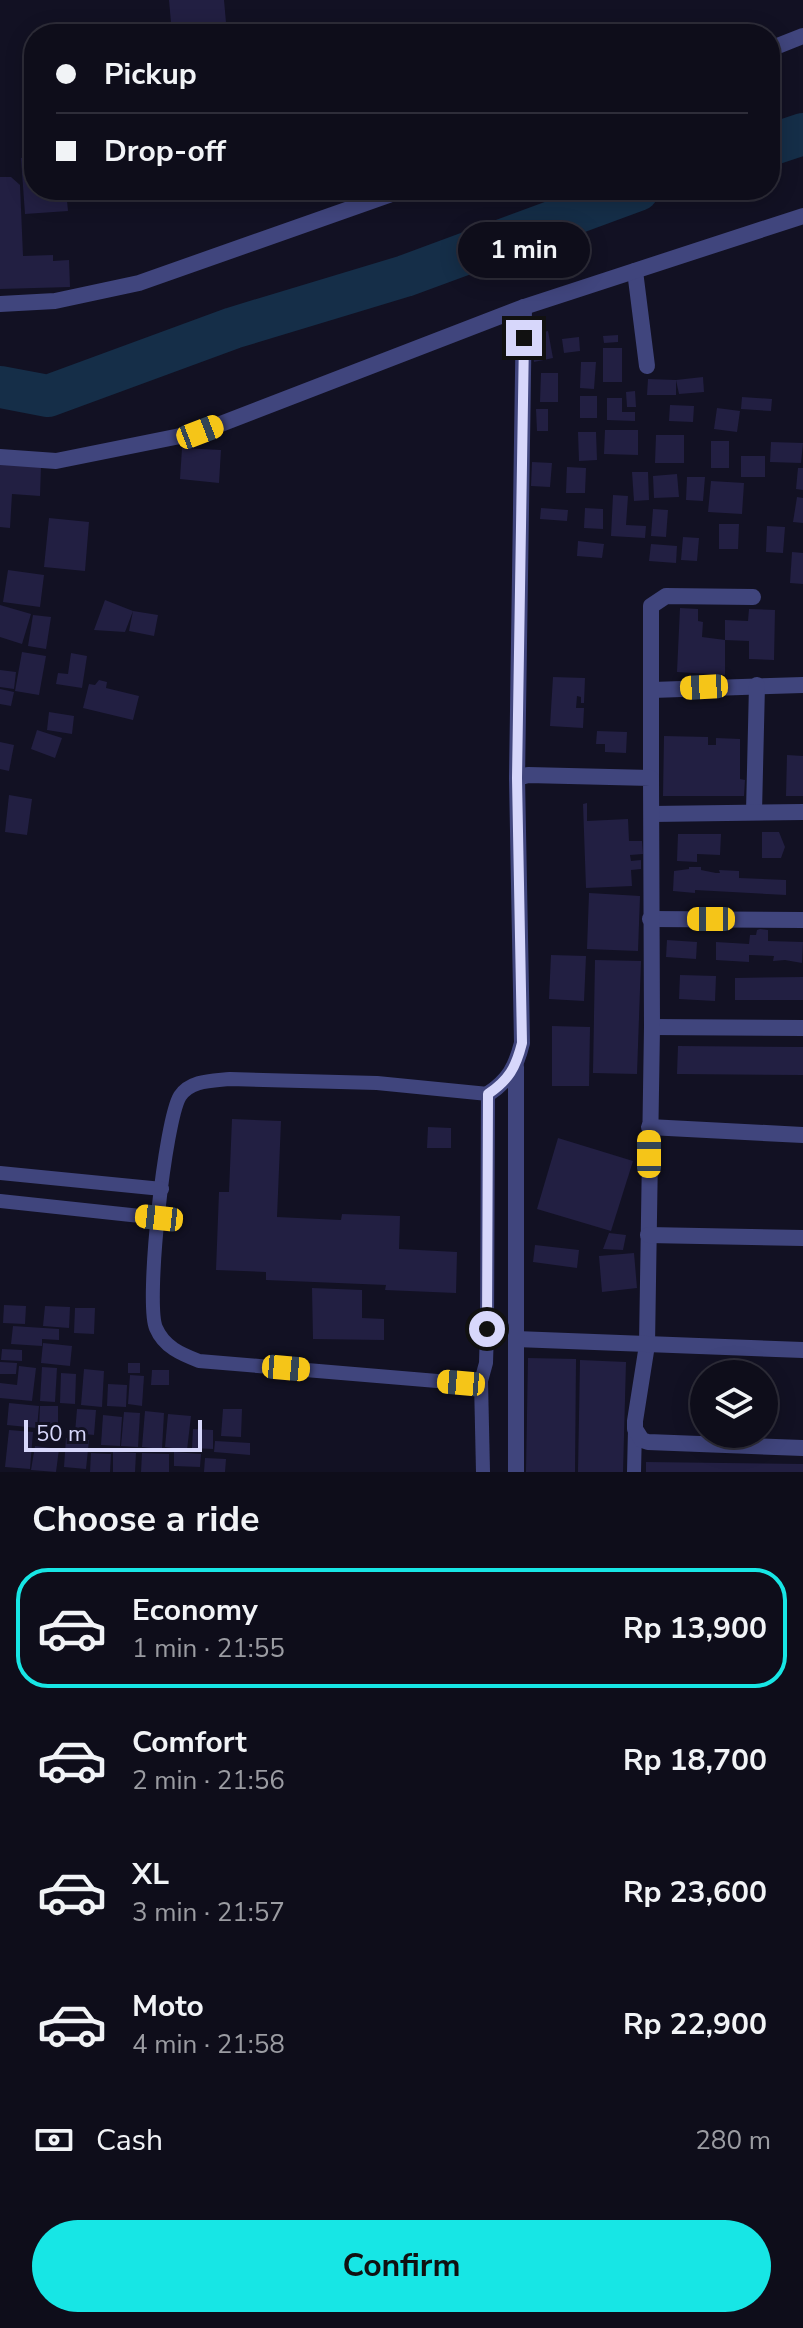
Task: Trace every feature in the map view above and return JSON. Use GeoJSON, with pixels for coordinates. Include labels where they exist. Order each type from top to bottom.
{"type":"FeatureCollection","features":[{"type":"Feature","properties":{"kind":"street"},"geometry":{"type":"LineString","coordinates":[[780,45],[803,36]]}},
{"type":"Feature","properties":{"kind":"street"},"geometry":{"type":"LineString","coordinates":[[0,304],[55,301],[139,283],[375,200]]}},
{"type":"Feature","properties":{"kind":"street"},"geometry":{"type":"LineString","coordinates":[[0,457],[56,461],[200,432],[524,307],[800,218]]}},
{"type":"Feature","properties":{"kind":"street"},"geometry":{"type":"LineString","coordinates":[[635,271],[647,366]]}},
{"type":"Feature","properties":{"kind":"street"},"geometry":{"type":"LineString","coordinates":[[516,1472],[516,1065],[522,1043],[517,778],[524,307]]}},
{"type":"Feature","properties":{"kind":"street"},"geometry":{"type":"LineString","coordinates":[[753,597],[666,596],[651,606],[652,1027],[647,1345],[636,1404],[635,1429],[642,1440],[654,1442],[803,1448]]}},
{"type":"Feature","properties":{"kind":"street"},"geometry":{"type":"LineString","coordinates":[[754,812],[757,685]]}},
{"type":"Feature","properties":{"kind":"street"},"geometry":{"type":"LineString","coordinates":[[652,690],[803,685]]}},
{"type":"Feature","properties":{"kind":"street"},"geometry":{"type":"LineString","coordinates":[[517,778],[528,775],[651,778]]}},
{"type":"Feature","properties":{"kind":"street"},"geometry":{"type":"LineString","coordinates":[[652,814],[803,812]]}},
{"type":"Feature","properties":{"kind":"street"},"geometry":{"type":"LineString","coordinates":[[650,919],[803,920]]}},
{"type":"Feature","properties":{"kind":"street"},"geometry":{"type":"LineString","coordinates":[[652,1027],[803,1028]]}},
{"type":"Feature","properties":{"kind":"street"},"geometry":{"type":"LineString","coordinates":[[488,1094],[505,1083],[516,1065]]}},
{"type":"Feature","properties":{"kind":"street"},"geometry":{"type":"LineString","coordinates":[[649,1127],[803,1135]]}},
{"type":"Feature","properties":{"kind":"street"},"geometry":{"type":"LineString","coordinates":[[648,1235],[803,1238]]}},
{"type":"Feature","properties":{"kind":"street"},"geometry":{"type":"LineString","coordinates":[[516,1339],[803,1350]]}},
{"type":"Feature","properties":{"kind":"lane"},"geometry":{"type":"LineString","coordinates":[[481,1381],[461,1383],[199,1361],[165,1343],[155,1327],[152,1302],[162,1189],[174,1109],[180,1095],[189,1086],[204,1081],[230,1079],[377,1083],[488,1094],[487,1329],[486,1363],[481,1381],[483,1472]]}},
{"type":"Feature","properties":{"kind":"lane"},"geometry":{"type":"LineString","coordinates":[[0,1173],[162,1189]]}},
{"type":"Feature","properties":{"kind":"lane"},"geometry":{"type":"LineString","coordinates":[[0,1201],[159,1218]]}},
{"type":"Feature","properties":{"kind":"lane"},"geometry":{"type":"LineString","coordinates":[[634,1472],[635,1429]]}},
{"type":"Feature","properties":{"kind":"building"},"geometry":{"type":"Polygon","coordinates":[[[169,0],[224,0],[226,24],[171,24],[169,0]]]}},
{"type":"Feature","properties":{"kind":"building"},"geometry":{"type":"Polygon","coordinates":[[[21,158],[24,158],[24,200],[21,158]]]}},
{"type":"Feature","properties":{"kind":"building"},"geometry":{"type":"Polygon","coordinates":[[[0,177],[11,177],[20,185],[23,256],[53,255],[53,261],[69,260],[70,287],[0,289],[0,177]]]}},
{"type":"Feature","properties":{"kind":"building"},"geometry":{"type":"Polygon","coordinates":[[[24,200],[67,200],[68,211],[25,214],[24,200]]]}},
{"type":"Feature","properties":{"kind":"building"},"geometry":{"type":"Polygon","coordinates":[[[548,331],[553,358],[534,362],[530,335],[548,331]]]}},
{"type":"Feature","properties":{"kind":"building"},"geometry":{"type":"Polygon","coordinates":[[[618,335],[618,342],[604,343],[603,336],[618,335]]]}},
{"type":"Feature","properties":{"kind":"building"},"geometry":{"type":"Polygon","coordinates":[[[579,337],[580,351],[564,353],[562,339],[579,337]]]}},
{"type":"Feature","properties":{"kind":"building"},"geometry":{"type":"Polygon","coordinates":[[[603,348],[622,348],[622,382],[603,382],[603,348]]]}},
{"type":"Feature","properties":{"kind":"building"},"geometry":{"type":"Polygon","coordinates":[[[581,362],[596,362],[594,389],[580,388],[581,362]]]}},
{"type":"Feature","properties":{"kind":"building"},"geometry":{"type":"Polygon","coordinates":[[[541,373],[558,373],[558,402],[540,402],[541,373]]]}},
{"type":"Feature","properties":{"kind":"building"},"geometry":{"type":"Polygon","coordinates":[[[703,377],[704,392],[679,394],[676,380],[703,377]]]}},
{"type":"Feature","properties":{"kind":"building"},"geometry":{"type":"Polygon","coordinates":[[[648,379],[676,380],[676,395],[647,395],[648,379]]]}},
{"type":"Feature","properties":{"kind":"building"},"geometry":{"type":"Polygon","coordinates":[[[635,391],[636,407],[627,407],[626,392],[635,391]]]}},
{"type":"Feature","properties":{"kind":"building"},"geometry":{"type":"Polygon","coordinates":[[[580,396],[597,396],[597,418],[580,418],[580,396]]]}},
{"type":"Feature","properties":{"kind":"building"},"geometry":{"type":"Polygon","coordinates":[[[742,397],[772,399],[771,411],[741,409],[742,397]]]}},
{"type":"Feature","properties":{"kind":"building"},"geometry":{"type":"Polygon","coordinates":[[[607,398],[622,398],[622,412],[635,412],[635,421],[607,420],[607,398]]]}},
{"type":"Feature","properties":{"kind":"building"},"geometry":{"type":"Polygon","coordinates":[[[670,405],[694,406],[693,422],[669,421],[670,405]]]}},
{"type":"Feature","properties":{"kind":"building"},"geometry":{"type":"Polygon","coordinates":[[[717,408],[740,411],[737,432],[714,429],[717,408]]]}},
{"type":"Feature","properties":{"kind":"building"},"geometry":{"type":"Polygon","coordinates":[[[536,409],[548,409],[548,431],[537,431],[536,409]]]}},
{"type":"Feature","properties":{"kind":"building"},"geometry":{"type":"Polygon","coordinates":[[[605,430],[638,430],[638,455],[604,454],[605,430]]]}},
{"type":"Feature","properties":{"kind":"building"},"geometry":{"type":"Polygon","coordinates":[[[578,432],[596,432],[597,460],[579,461],[578,432]]]}},
{"type":"Feature","properties":{"kind":"building"},"geometry":{"type":"Polygon","coordinates":[[[656,435],[684,435],[684,463],[655,463],[656,435]]]}},
{"type":"Feature","properties":{"kind":"building"},"geometry":{"type":"Polygon","coordinates":[[[711,441],[729,441],[729,468],[711,468],[711,441]]]}},
{"type":"Feature","properties":{"kind":"building"},"geometry":{"type":"Polygon","coordinates":[[[771,442],[803,443],[801,463],[770,462],[771,442]]]}},
{"type":"Feature","properties":{"kind":"building"},"geometry":{"type":"Polygon","coordinates":[[[182,448],[221,450],[219,483],[180,479],[182,448]]]}},
{"type":"Feature","properties":{"kind":"building"},"geometry":{"type":"Polygon","coordinates":[[[741,456],[765,456],[765,477],[741,477],[741,456]]]}},
{"type":"Feature","properties":{"kind":"building"},"geometry":{"type":"Polygon","coordinates":[[[532,462],[552,463],[550,487],[531,486],[532,462]]]}},
{"type":"Feature","properties":{"kind":"building"},"geometry":{"type":"Polygon","coordinates":[[[0,464],[41,466],[40,496],[12,494],[10,528],[0,527],[0,464]]]}},
{"type":"Feature","properties":{"kind":"building"},"geometry":{"type":"Polygon","coordinates":[[[567,467],[586,468],[585,493],[566,493],[567,467]]]}},
{"type":"Feature","properties":{"kind":"building"},"geometry":{"type":"Polygon","coordinates":[[[798,468],[803,468],[803,490],[796,489],[798,468]]]}},
{"type":"Feature","properties":{"kind":"building"},"geometry":{"type":"Polygon","coordinates":[[[632,472],[648,472],[649,500],[634,501],[632,472]]]}},
{"type":"Feature","properties":{"kind":"building"},"geometry":{"type":"Polygon","coordinates":[[[677,474],[679,497],[654,498],[653,476],[677,474]]]}},
{"type":"Feature","properties":{"kind":"building"},"geometry":{"type":"Polygon","coordinates":[[[687,477],[705,477],[703,501],[686,500],[687,477]]]}},
{"type":"Feature","properties":{"kind":"building"},"geometry":{"type":"Polygon","coordinates":[[[711,481],[744,483],[742,514],[708,512],[711,481]]]}},
{"type":"Feature","properties":{"kind":"building"},"geometry":{"type":"Polygon","coordinates":[[[613,495],[628,496],[626,525],[646,526],[645,538],[611,536],[613,495]]]}},
{"type":"Feature","properties":{"kind":"building"},"geometry":{"type":"Polygon","coordinates":[[[797,497],[803,498],[803,523],[793,522],[797,497]]]}},
{"type":"Feature","properties":{"kind":"building"},"geometry":{"type":"Polygon","coordinates":[[[541,508],[568,510],[567,521],[540,519],[541,508]]]}},
{"type":"Feature","properties":{"kind":"building"},"geometry":{"type":"Polygon","coordinates":[[[585,508],[603,509],[603,529],[584,528],[585,508]]]}},
{"type":"Feature","properties":{"kind":"building"},"geometry":{"type":"Polygon","coordinates":[[[653,509],[668,510],[666,537],[651,536],[653,509]]]}},
{"type":"Feature","properties":{"kind":"building"},"geometry":{"type":"Polygon","coordinates":[[[49,518],[89,522],[85,571],[44,567],[49,518]]]}},
{"type":"Feature","properties":{"kind":"building"},"geometry":{"type":"Polygon","coordinates":[[[719,524],[739,524],[738,549],[719,549],[719,524]]]}},
{"type":"Feature","properties":{"kind":"building"},"geometry":{"type":"Polygon","coordinates":[[[767,526],[785,527],[783,553],[766,552],[767,526]]]}},
{"type":"Feature","properties":{"kind":"building"},"geometry":{"type":"Polygon","coordinates":[[[683,537],[699,538],[697,561],[681,560],[683,537]]]}},
{"type":"Feature","properties":{"kind":"building"},"geometry":{"type":"Polygon","coordinates":[[[578,541],[604,544],[602,558],[577,556],[578,541]]]}},
{"type":"Feature","properties":{"kind":"building"},"geometry":{"type":"Polygon","coordinates":[[[651,544],[677,546],[676,563],[649,561],[651,544]]]}},
{"type":"Feature","properties":{"kind":"building"},"geometry":{"type":"Polygon","coordinates":[[[792,552],[803,553],[803,584],[790,583],[792,552]]]}},
{"type":"Feature","properties":{"kind":"building"},"geometry":{"type":"Polygon","coordinates":[[[8,570],[44,575],[40,607],[3,602],[8,570]]]}},
{"type":"Feature","properties":{"kind":"building"},"geometry":{"type":"Polygon","coordinates":[[[105,600],[133,611],[125,632],[94,630],[105,600]]]}},
{"type":"Feature","properties":{"kind":"building"},"geometry":{"type":"Polygon","coordinates":[[[0,605],[31,614],[22,644],[0,637],[0,605]]]}},
{"type":"Feature","properties":{"kind":"building"},"geometry":{"type":"Polygon","coordinates":[[[680,608],[698,609],[698,621],[703,622],[702,637],[725,640],[725,675],[677,672],[680,608]]]}},
{"type":"Feature","properties":{"kind":"building"},"geometry":{"type":"Polygon","coordinates":[[[749,609],[775,610],[774,660],[749,659],[749,641],[725,640],[725,620],[748,621],[749,609]]]}},
{"type":"Feature","properties":{"kind":"building"},"geometry":{"type":"Polygon","coordinates":[[[133,611],[158,615],[154,636],[129,631],[133,611]]]}},
{"type":"Feature","properties":{"kind":"building"},"geometry":{"type":"Polygon","coordinates":[[[33,615],[51,617],[46,649],[28,646],[33,615]]]}},
{"type":"Feature","properties":{"kind":"building"},"geometry":{"type":"Polygon","coordinates":[[[22,652],[46,656],[39,695],[15,691],[22,652]]]}},
{"type":"Feature","properties":{"kind":"building"},"geometry":{"type":"Polygon","coordinates":[[[71,653],[87,656],[82,688],[56,684],[58,673],[68,674],[71,653]]]}},
{"type":"Feature","properties":{"kind":"building"},"geometry":{"type":"Polygon","coordinates":[[[0,670],[16,672],[14,689],[0,687],[0,670]]]}},
{"type":"Feature","properties":{"kind":"building"},"geometry":{"type":"Polygon","coordinates":[[[553,677],[585,678],[584,703],[577,696],[576,708],[584,708],[583,728],[550,726],[553,677]]]}},
{"type":"Feature","properties":{"kind":"building"},"geometry":{"type":"Polygon","coordinates":[[[99,680],[107,682],[106,688],[139,696],[133,720],[83,708],[89,684],[95,685],[99,680]]]}},
{"type":"Feature","properties":{"kind":"building"},"geometry":{"type":"Polygon","coordinates":[[[0,689],[14,692],[11,706],[0,704],[0,689]]]}},
{"type":"Feature","properties":{"kind":"building"},"geometry":{"type":"Polygon","coordinates":[[[49,712],[74,716],[72,734],[47,730],[49,712]]]}},
{"type":"Feature","properties":{"kind":"building"},"geometry":{"type":"Polygon","coordinates":[[[37,730],[62,738],[55,758],[31,749],[37,730]]]}},
{"type":"Feature","properties":{"kind":"building"},"geometry":{"type":"Polygon","coordinates":[[[597,731],[627,732],[626,753],[605,752],[605,744],[596,744],[597,731]]]}},
{"type":"Feature","properties":{"kind":"building"},"geometry":{"type":"Polygon","coordinates":[[[664,736],[708,737],[708,745],[716,745],[716,738],[740,739],[740,779],[745,780],[744,796],[663,796],[664,736]]]}},
{"type":"Feature","properties":{"kind":"building"},"geometry":{"type":"Polygon","coordinates":[[[0,742],[14,745],[9,771],[0,769],[0,742]]]}},
{"type":"Feature","properties":{"kind":"building"},"geometry":{"type":"Polygon","coordinates":[[[787,755],[803,756],[803,796],[786,796],[787,755]]]}},
{"type":"Feature","properties":{"kind":"building"},"geometry":{"type":"Polygon","coordinates":[[[9,795],[32,799],[27,835],[5,832],[9,795]]]}},
{"type":"Feature","properties":{"kind":"building"},"geometry":{"type":"Polygon","coordinates":[[[587,803],[587,821],[628,819],[629,841],[642,841],[643,854],[630,855],[631,861],[641,860],[641,869],[631,870],[632,886],[586,888],[583,804],[587,803]]]}},
{"type":"Feature","properties":{"kind":"building"},"geometry":{"type":"Polygon","coordinates":[[[762,832],[779,832],[785,847],[781,858],[762,858],[762,832]]]}},
{"type":"Feature","properties":{"kind":"building"},"geometry":{"type":"Polygon","coordinates":[[[678,834],[721,834],[720,855],[697,854],[697,862],[677,861],[678,834]]]}},
{"type":"Feature","properties":{"kind":"building"},"geometry":{"type":"Polygon","coordinates":[[[701,867],[701,870],[716,873],[720,873],[719,870],[739,871],[739,878],[786,880],[786,895],[673,891],[674,871],[701,867]]]}},
{"type":"Feature","properties":{"kind":"building"},"geometry":{"type":"Polygon","coordinates":[[[589,893],[640,896],[638,951],[587,949],[589,893]]]}},
{"type":"Feature","properties":{"kind":"building"},"geometry":{"type":"Polygon","coordinates":[[[760,929],[768,930],[768,941],[803,942],[802,963],[773,961],[774,956],[749,955],[749,962],[716,960],[716,942],[749,944],[750,935],[756,935],[760,929]]]}},
{"type":"Feature","properties":{"kind":"building"},"geometry":{"type":"Polygon","coordinates":[[[667,940],[697,942],[696,959],[666,957],[667,940]]]}},
{"type":"Feature","properties":{"kind":"building"},"geometry":{"type":"Polygon","coordinates":[[[551,955],[586,956],[584,1001],[549,999],[551,955]]]}},
{"type":"Feature","properties":{"kind":"building"},"geometry":{"type":"Polygon","coordinates":[[[595,960],[641,961],[637,1074],[593,1073],[595,960]]]}},
{"type":"Feature","properties":{"kind":"building"},"geometry":{"type":"Polygon","coordinates":[[[680,975],[716,976],[715,1001],[679,999],[680,975]]]}},
{"type":"Feature","properties":{"kind":"building"},"geometry":{"type":"Polygon","coordinates":[[[803,977],[803,1000],[735,1000],[735,978],[803,977]]]}},
{"type":"Feature","properties":{"kind":"building"},"geometry":{"type":"Polygon","coordinates":[[[552,1026],[590,1027],[589,1086],[552,1086],[552,1026]]]}},
{"type":"Feature","properties":{"kind":"building"},"geometry":{"type":"Polygon","coordinates":[[[678,1046],[803,1047],[803,1075],[677,1074],[678,1046]]]}},
{"type":"Feature","properties":{"kind":"building"},"geometry":{"type":"Polygon","coordinates":[[[232,1119],[281,1121],[277,1217],[341,1220],[342,1214],[400,1216],[399,1249],[457,1252],[456,1293],[385,1290],[386,1285],[266,1280],[266,1272],[216,1270],[219,1192],[229,1192],[232,1119]]]}},
{"type":"Feature","properties":{"kind":"building"},"geometry":{"type":"Polygon","coordinates":[[[428,1127],[451,1128],[451,1148],[427,1148],[428,1127]]]}},
{"type":"Feature","properties":{"kind":"building"},"geometry":{"type":"Polygon","coordinates":[[[558,1138],[633,1161],[611,1231],[537,1209],[558,1138]]]}},
{"type":"Feature","properties":{"kind":"building"},"geometry":{"type":"Polygon","coordinates":[[[609,1233],[626,1235],[623,1250],[603,1249],[609,1233]]]}},
{"type":"Feature","properties":{"kind":"building"},"geometry":{"type":"Polygon","coordinates":[[[535,1245],[579,1250],[577,1268],[533,1262],[535,1245]]]}},
{"type":"Feature","properties":{"kind":"building"},"geometry":{"type":"Polygon","coordinates":[[[634,1253],[637,1288],[602,1292],[599,1256],[634,1253]]]}},
{"type":"Feature","properties":{"kind":"building"},"geometry":{"type":"Polygon","coordinates":[[[312,1288],[362,1290],[362,1318],[384,1319],[384,1340],[313,1339],[312,1288]]]}},
{"type":"Feature","properties":{"kind":"building"},"geometry":{"type":"Polygon","coordinates":[[[4,1305],[26,1306],[25,1324],[3,1323],[4,1305]]]}},
{"type":"Feature","properties":{"kind":"building"},"geometry":{"type":"Polygon","coordinates":[[[45,1306],[70,1307],[69,1328],[43,1326],[45,1306]]]}},
{"type":"Feature","properties":{"kind":"building"},"geometry":{"type":"Polygon","coordinates":[[[75,1308],[95,1308],[94,1334],[74,1333],[75,1308]]]}},
{"type":"Feature","properties":{"kind":"building"},"geometry":{"type":"Polygon","coordinates":[[[13,1326],[59,1329],[59,1340],[42,1339],[42,1346],[11,1344],[13,1326]]]}},
{"type":"Feature","properties":{"kind":"building"},"geometry":{"type":"Polygon","coordinates":[[[43,1343],[72,1346],[70,1366],[41,1363],[43,1343]]]}},
{"type":"Feature","properties":{"kind":"building"},"geometry":{"type":"Polygon","coordinates":[[[2,1349],[22,1350],[22,1361],[1,1360],[2,1349]]]}},
{"type":"Feature","properties":{"kind":"building"},"geometry":{"type":"Polygon","coordinates":[[[528,1358],[576,1359],[575,1472],[526,1472],[528,1358]]]}},
{"type":"Feature","properties":{"kind":"building"},"geometry":{"type":"Polygon","coordinates":[[[580,1360],[626,1362],[623,1472],[578,1472],[580,1360]]]}},
{"type":"Feature","properties":{"kind":"building"},"geometry":{"type":"Polygon","coordinates":[[[0,1362],[17,1363],[16,1374],[0,1374],[0,1362]]]}},
{"type":"Feature","properties":{"kind":"building"},"geometry":{"type":"Polygon","coordinates":[[[128,1363],[140,1363],[140,1373],[128,1373],[128,1363]]]}},
{"type":"Feature","properties":{"kind":"building"},"geometry":{"type":"Polygon","coordinates":[[[19,1366],[36,1368],[32,1401],[0,1398],[0,1383],[17,1385],[19,1366]]]}},
{"type":"Feature","properties":{"kind":"building"},"geometry":{"type":"Polygon","coordinates":[[[42,1367],[57,1368],[55,1402],[40,1401],[42,1367]]]}},
{"type":"Feature","properties":{"kind":"building"},"geometry":{"type":"Polygon","coordinates":[[[84,1369],[104,1371],[102,1407],[81,1405],[84,1369]]]}},
{"type":"Feature","properties":{"kind":"building"},"geometry":{"type":"Polygon","coordinates":[[[152,1370],[169,1370],[169,1385],[151,1385],[152,1370]]]}},
{"type":"Feature","properties":{"kind":"building"},"geometry":{"type":"Polygon","coordinates":[[[61,1373],[76,1374],[75,1404],[60,1403],[61,1373]]]}},
{"type":"Feature","properties":{"kind":"building"},"geometry":{"type":"Polygon","coordinates":[[[130,1375],[144,1376],[142,1406],[128,1404],[130,1375]]]}},
{"type":"Feature","properties":{"kind":"building"},"geometry":{"type":"Polygon","coordinates":[[[108,1384],[127,1385],[126,1407],[107,1406],[108,1384]]]}},
{"type":"Feature","properties":{"kind":"building"},"geometry":{"type":"Polygon","coordinates":[[[9,1403],[39,1406],[37,1428],[7,1425],[9,1403]]]}},
{"type":"Feature","properties":{"kind":"building"},"geometry":{"type":"Polygon","coordinates":[[[40,1406],[58,1406],[58,1429],[39,1428],[40,1406]]]}},
{"type":"Feature","properties":{"kind":"building"},"geometry":{"type":"Polygon","coordinates":[[[77,1409],[96,1410],[94,1435],[75,1433],[77,1409]]]}},
{"type":"Feature","properties":{"kind":"building"},"geometry":{"type":"Polygon","coordinates":[[[223,1409],[242,1409],[241,1437],[221,1436],[223,1409]]]}},
{"type":"Feature","properties":{"kind":"building"},"geometry":{"type":"Polygon","coordinates":[[[145,1411],[164,1413],[162,1449],[142,1447],[145,1411]]]}},
{"type":"Feature","properties":{"kind":"building"},"geometry":{"type":"Polygon","coordinates":[[[124,1412],[140,1413],[138,1447],[121,1446],[124,1412]]]}},
{"type":"Feature","properties":{"kind":"building"},"geometry":{"type":"Polygon","coordinates":[[[168,1414],[191,1416],[187,1450],[165,1447],[168,1414]]]}},
{"type":"Feature","properties":{"kind":"building"},"geometry":{"type":"Polygon","coordinates":[[[103,1415],[122,1417],[120,1446],[101,1445],[103,1415]]]}},
{"type":"Feature","properties":{"kind":"building"},"geometry":{"type":"Polygon","coordinates":[[[193,1429],[213,1430],[213,1449],[192,1448],[193,1429]]]}},
{"type":"Feature","properties":{"kind":"building"},"geometry":{"type":"Polygon","coordinates":[[[9,1430],[33,1432],[30,1469],[5,1467],[9,1430]]]}},
{"type":"Feature","properties":{"kind":"building"},"geometry":{"type":"Polygon","coordinates":[[[66,1438],[89,1440],[86,1469],[64,1467],[66,1438]]]}},
{"type":"Feature","properties":{"kind":"building"},"geometry":{"type":"Polygon","coordinates":[[[215,1441],[250,1443],[250,1455],[214,1452],[215,1441]]]}},
{"type":"Feature","properties":{"kind":"building"},"geometry":{"type":"Polygon","coordinates":[[[35,1446],[59,1449],[56,1472],[31,1470],[35,1446]]]}},
{"type":"Feature","properties":{"kind":"building"},"geometry":{"type":"Polygon","coordinates":[[[113,1452],[136,1453],[135,1472],[113,1472],[113,1452]]]}},
{"type":"Feature","properties":{"kind":"building"},"geometry":{"type":"Polygon","coordinates":[[[174,1452],[201,1454],[200,1467],[174,1466],[174,1452]]]}},
{"type":"Feature","properties":{"kind":"building"},"geometry":{"type":"Polygon","coordinates":[[[91,1453],[111,1454],[110,1472],[90,1472],[91,1453]]]}},
{"type":"Feature","properties":{"kind":"building"},"geometry":{"type":"Polygon","coordinates":[[[142,1453],[169,1454],[169,1472],[141,1472],[142,1453]]]}},
{"type":"Feature","properties":{"kind":"building"},"geometry":{"type":"Polygon","coordinates":[[[205,1458],[226,1459],[225,1472],[204,1472],[205,1458]]]}},
{"type":"Feature","properties":{"kind":"building"},"geometry":{"type":"Polygon","coordinates":[[[646,1462],[803,1464],[803,1472],[646,1472],[646,1462]]]}},
{"type":"Feature","properties":{"kind":"waterway"},"geometry":{"type":"LineString","coordinates":[[780,142],[803,134]]}},
{"type":"Feature","properties":{"kind":"waterway"},"geometry":{"type":"LineString","coordinates":[[0,387],[48,396],[233,328],[405,276],[611,200]]}},
{"type":"Feature","properties":{"kind":"route"},"geometry":{"type":"LineString","coordinates":[[487,1329],[488,1094],[505,1083],[516,1065],[522,1043],[517,778],[524,338]]}}]}
